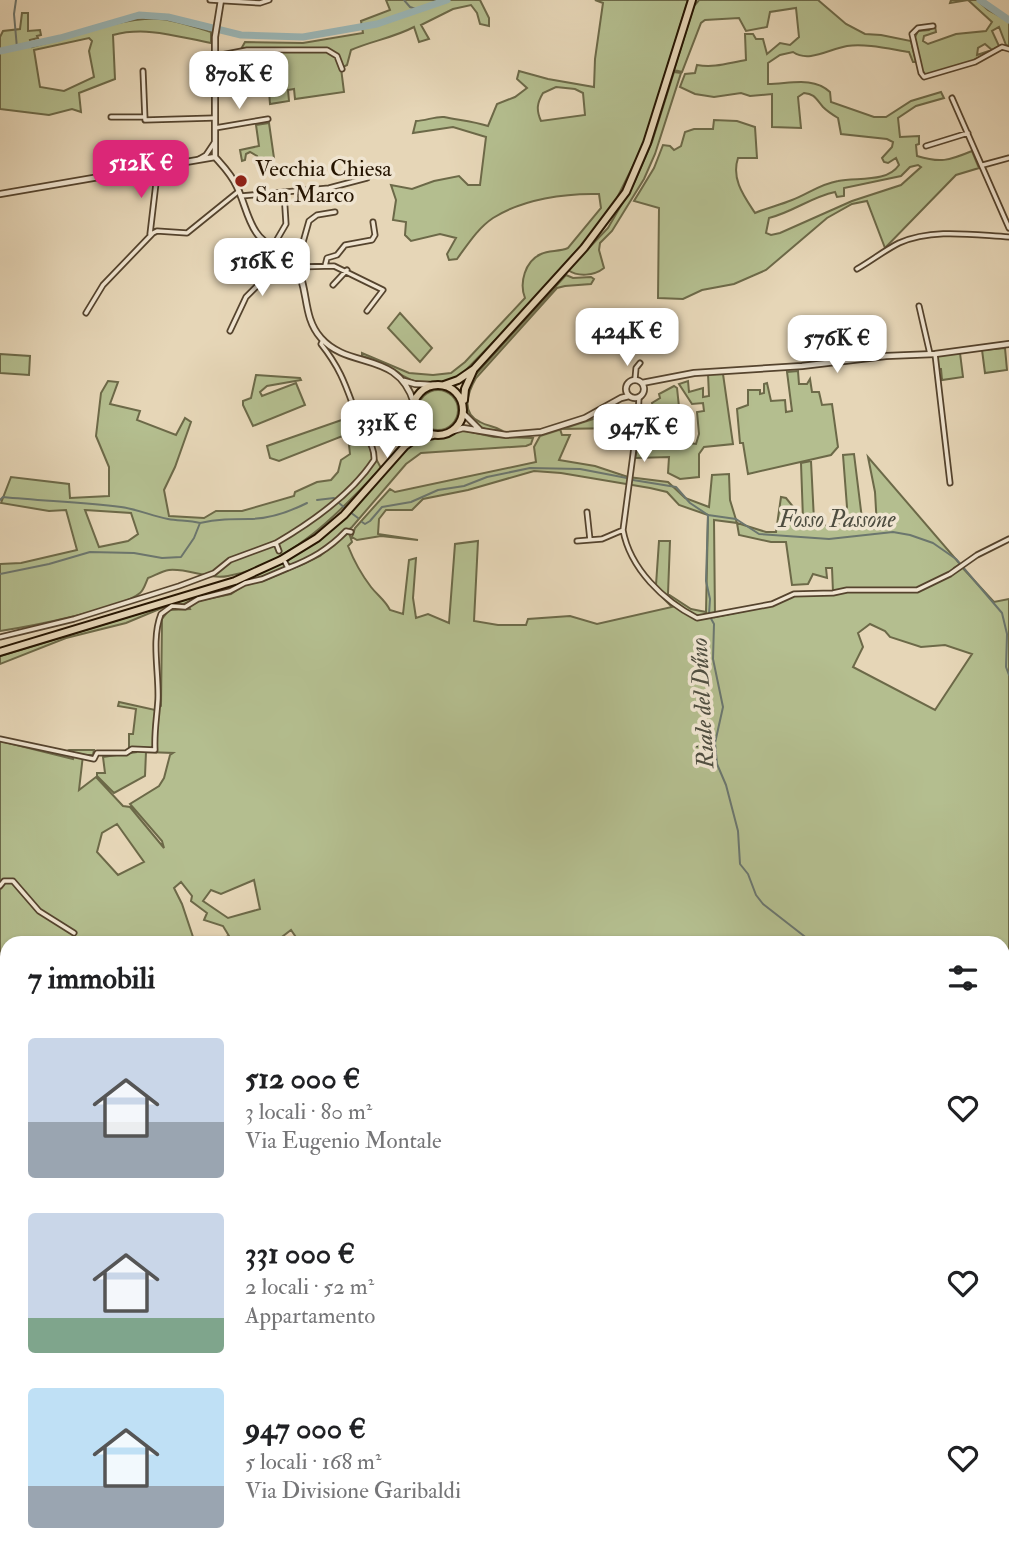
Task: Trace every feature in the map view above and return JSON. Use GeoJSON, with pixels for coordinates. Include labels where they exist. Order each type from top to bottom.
{"type":"FeatureCollection","features":[{"type":"Feature","properties":{"kind":"main road"},"geometry":{"type":"LineString","coordinates":[[405,446],[411,431],[414,403],[422,391],[458,380],[474,369],[584,248],[614,210],[635,173],[657,114],[692,0]]}},
{"type":"Feature","properties":{"kind":"main road"},"geometry":{"type":"LineString","coordinates":[[0,652],[235,581],[281,560],[317,538],[344,515],[405,446],[415,439],[453,431],[462,421],[465,389],[474,369]]}},
{"type":"Feature","properties":{"kind":"main road"},"geometry":{"type":"LineString","coordinates":[[444,385],[456,392],[463,404]]}},
{"type":"Feature","properties":{"kind":"main road"},"geometry":{"type":"LineString","coordinates":[[413,414],[420,427],[433,435]]}},
{"type":"Feature","properties":{"kind":"street"},"geometry":{"type":"LineString","coordinates":[[210,0],[260,3],[269,0]]}},
{"type":"Feature","properties":{"kind":"street"},"geometry":{"type":"LineString","coordinates":[[220,1],[215,37],[215,157],[232,177],[256,232],[272,248],[296,267],[334,266],[347,270],[383,290],[367,310]]}},
{"type":"Feature","properties":{"kind":"street"},"geometry":{"type":"LineString","coordinates":[[933,26],[918,28],[912,34],[924,77],[975,62],[1002,47],[1009,49]]}},
{"type":"Feature","properties":{"kind":"street"},"geometry":{"type":"LineString","coordinates":[[216,56],[247,50],[327,50],[337,57],[342,69]]}},
{"type":"Feature","properties":{"kind":"street"},"geometry":{"type":"LineString","coordinates":[[143,71],[144,117]]}},
{"type":"Feature","properties":{"kind":"street"},"geometry":{"type":"LineString","coordinates":[[952,98],[1009,228]]}},
{"type":"Feature","properties":{"kind":"street"},"geometry":{"type":"LineString","coordinates":[[111,117],[144,117],[145,120],[214,118]]}},
{"type":"Feature","properties":{"kind":"street"},"geometry":{"type":"LineString","coordinates":[[214,128],[268,119]]}},
{"type":"Feature","properties":{"kind":"street"},"geometry":{"type":"LineString","coordinates":[[926,146],[968,133]]}},
{"type":"Feature","properties":{"kind":"street"},"geometry":{"type":"LineString","coordinates":[[199,159],[206,155],[214,143]]}},
{"type":"Feature","properties":{"kind":"street"},"geometry":{"type":"LineString","coordinates":[[0,194],[215,157]]}},
{"type":"Feature","properties":{"kind":"street"},"geometry":{"type":"LineString","coordinates":[[983,165],[1009,158]]}},
{"type":"Feature","properties":{"kind":"street"},"geometry":{"type":"LineString","coordinates":[[150,236],[158,166]]}},
{"type":"Feature","properties":{"kind":"street"},"geometry":{"type":"LineString","coordinates":[[86,313],[103,285],[157,231],[178,234],[189,232],[240,193],[329,188],[367,178]]}},
{"type":"Feature","properties":{"kind":"street"},"geometry":{"type":"LineString","coordinates":[[272,248],[286,224],[285,192]]}},
{"type":"Feature","properties":{"kind":"street"},"geometry":{"type":"LineString","coordinates":[[335,212],[317,215],[309,221],[296,267],[309,317],[323,340],[340,352],[379,365],[403,380],[435,385]]}},
{"type":"Feature","properties":{"kind":"street"},"geometry":{"type":"LineString","coordinates":[[325,266],[327,258],[338,254],[345,245],[372,240],[375,235],[373,222]]}},
{"type":"Feature","properties":{"kind":"street"},"geometry":{"type":"LineString","coordinates":[[857,269],[901,242],[915,238],[956,233],[1009,237]]}},
{"type":"Feature","properties":{"kind":"street"},"geometry":{"type":"LineString","coordinates":[[230,331],[246,297],[285,258]]}},
{"type":"Feature","properties":{"kind":"street"},"geometry":{"type":"LineString","coordinates":[[334,285],[347,270]]}},
{"type":"Feature","properties":{"kind":"street"},"geometry":{"type":"LineString","coordinates":[[919,306],[932,354],[950,483]]}},
{"type":"Feature","properties":{"kind":"street"},"geometry":{"type":"LineString","coordinates":[[0,636],[74,619],[214,573],[236,557],[276,543],[319,516],[343,495],[374,460],[372,444],[361,427],[341,373],[321,344],[323,340]]}},
{"type":"Feature","properties":{"kind":"street"},"geometry":{"type":"LineString","coordinates":[[635,379],[642,383],[694,373],[802,366],[1009,344]]}},
{"type":"Feature","properties":{"kind":"street"},"geometry":{"type":"LineString","coordinates":[[621,398],[628,383],[635,379],[640,363]]}},
{"type":"Feature","properties":{"kind":"street"},"geometry":{"type":"LineString","coordinates":[[403,380],[414,403]]}},
{"type":"Feature","properties":{"kind":"street"},"geometry":{"type":"LineString","coordinates":[[660,381],[644,390],[639,397],[639,417],[623,530],[636,561],[662,595],[697,618],[772,604],[794,594],[847,590],[917,590],[950,575],[977,555],[1009,539]]}},
{"type":"Feature","properties":{"kind":"street"},"geometry":{"type":"LineString","coordinates":[[642,383],[644,390]]}},
{"type":"Feature","properties":{"kind":"street"},"geometry":{"type":"LineString","coordinates":[[626,390],[629,396]]}},
{"type":"Feature","properties":{"kind":"street"},"geometry":{"type":"LineString","coordinates":[[453,431],[463,428],[480,429],[506,435],[541,432],[595,414],[621,398],[639,397]]}},
{"type":"Feature","properties":{"kind":"street"},"geometry":{"type":"LineString","coordinates":[[464,414],[480,429]]}},
{"type":"Feature","properties":{"kind":"street"},"geometry":{"type":"LineString","coordinates":[[587,512],[590,540]]}},
{"type":"Feature","properties":{"kind":"street"},"geometry":{"type":"LineString","coordinates":[[577,541],[602,539],[623,530]]}},
{"type":"Feature","properties":{"kind":"street"},"geometry":{"type":"LineString","coordinates":[[0,739],[94,759],[97,753],[126,753],[132,749],[155,750],[154,718],[158,702],[157,635],[161,614],[172,606],[185,607],[198,599],[270,577],[320,554],[346,531],[351,531]]}},
{"type":"Feature","properties":{"kind":"street"},"geometry":{"type":"LineString","coordinates":[[276,543],[279,551]]}},
{"type":"Feature","properties":{"kind":"street"},"geometry":{"type":"LineString","coordinates":[[285,562],[288,568]]}},
{"type":"Feature","properties":{"kind":"street"},"geometry":{"type":"LineString","coordinates":[[0,886],[4,881],[13,881],[39,911],[74,933]]}},
{"type":"Feature","properties":{"kind":"green space"},"geometry":{"type":"Polygon","coordinates":[[[386,0],[480,0],[489,18],[489,26],[480,24],[471,5],[453,9],[421,25],[429,39],[419,42],[414,27],[351,50],[347,65],[341,68],[344,92],[295,99],[294,89],[288,90],[289,101],[270,104],[268,78],[280,76],[256,77],[252,68],[256,68],[256,56],[240,51],[245,42],[303,43],[363,33],[361,21],[390,10],[386,0]]]}},
{"type":"Feature","properties":{"kind":"green space"},"geometry":{"type":"Polygon","coordinates":[[[595,0],[688,0],[643,146],[614,204],[586,240],[512,323],[460,376],[444,382],[418,383],[362,356],[362,353],[409,373],[451,373],[465,362],[525,298],[523,279],[527,267],[535,257],[568,248],[601,208],[599,194],[559,196],[518,206],[493,218],[457,259],[449,260],[447,254],[456,238],[440,234],[411,241],[405,235],[406,222],[393,220],[396,200],[391,185],[412,189],[459,176],[468,185],[480,185],[486,137],[453,127],[413,133],[416,121],[444,117],[488,126],[497,104],[515,97],[527,88],[517,79],[519,71],[594,87],[603,3],[595,0]],[[556,87],[543,93],[538,107],[541,121],[585,115],[583,93],[575,89],[556,87]]]}},
{"type":"Feature","properties":{"kind":"green space"},"geometry":{"type":"Polygon","coordinates":[[[699,0],[818,0],[846,24],[865,34],[911,41],[916,62],[913,62],[909,52],[862,45],[847,46],[812,56],[793,52],[780,55],[768,63],[768,84],[816,84],[830,92],[831,102],[874,117],[886,117],[911,101],[941,92],[944,98],[916,106],[898,118],[900,137],[919,136],[917,156],[932,160],[950,159],[972,151],[979,168],[956,175],[885,248],[867,201],[852,204],[827,218],[766,270],[734,284],[702,290],[683,299],[658,298],[659,208],[634,201],[654,168],[663,145],[674,150],[681,146],[685,132],[713,129],[714,120],[737,121],[755,127],[757,158],[738,158],[736,173],[740,187],[755,213],[832,182],[887,175],[899,165],[896,158],[888,163],[882,158],[893,142],[841,134],[838,118],[811,94],[804,93],[798,97],[801,128],[772,127],[772,94],[750,96],[741,93],[714,97],[695,94],[680,87],[685,74],[695,73],[697,65],[716,66],[746,60],[745,34],[753,34],[756,39],[763,39],[767,54],[780,43],[790,45],[799,37],[796,8],[770,12],[767,27],[746,31],[739,18],[705,20],[701,23],[682,72],[674,70],[694,6],[699,0]],[[910,167],[901,176],[844,188],[844,196],[837,197],[835,192],[826,194],[769,218],[766,233],[780,233],[852,201],[901,185],[921,167],[910,167]]]}},
{"type":"Feature","properties":{"kind":"green space"},"geometry":{"type":"Polygon","coordinates":[[[968,0],[977,0],[988,10],[1009,21],[1009,46],[1006,45],[999,27],[992,31],[999,46],[992,50],[985,44],[978,48],[977,55],[989,51],[983,56],[926,75],[922,70],[914,39],[918,31],[929,30],[935,26],[936,32],[924,36],[923,41],[928,44],[956,34],[986,31],[992,22],[968,0]]]}},
{"type":"Feature","properties":{"kind":"green space"},"geometry":{"type":"Polygon","coordinates":[[[22,13],[28,13],[28,31],[40,30],[41,35],[30,40],[32,47],[112,24],[159,19],[211,32],[211,43],[150,32],[113,35],[115,79],[79,93],[81,112],[72,109],[49,115],[0,109],[0,37],[3,31],[20,29],[22,13]],[[89,38],[34,50],[40,87],[64,91],[94,77],[89,51],[92,41],[89,38]]]}},
{"type":"Feature","properties":{"kind":"green space"},"geometry":{"type":"Polygon","coordinates":[[[674,72],[681,73],[655,154],[644,179],[612,231],[600,243],[604,268],[581,275],[568,270],[608,228],[634,183],[652,142],[674,72]]]}},
{"type":"Feature","properties":{"kind":"green space"},"geometry":{"type":"Polygon","coordinates":[[[269,123],[274,158],[263,160],[260,165],[257,156],[250,152],[242,161],[240,150],[259,146],[256,125],[269,123]]]}},
{"type":"Feature","properties":{"kind":"green space"},"geometry":{"type":"Polygon","coordinates":[[[566,275],[594,279],[591,284],[557,288],[476,378],[468,396],[470,413],[480,422],[501,430],[479,426],[466,412],[465,401],[470,381],[566,275]]]}},
{"type":"Feature","properties":{"kind":"green space"},"geometry":{"type":"Polygon","coordinates":[[[400,313],[432,348],[420,362],[388,328],[400,313]]]}},
{"type":"Feature","properties":{"kind":"green space"},"geometry":{"type":"Polygon","coordinates":[[[1005,348],[1007,370],[985,373],[982,350],[1005,348]]]}},
{"type":"Feature","properties":{"kind":"green space"},"geometry":{"type":"Polygon","coordinates":[[[960,353],[963,377],[942,380],[941,369],[937,369],[935,356],[960,353]]]}},
{"type":"Feature","properties":{"kind":"green space"},"geometry":{"type":"Polygon","coordinates":[[[0,354],[30,356],[29,375],[0,373],[0,354]]]}},
{"type":"Feature","properties":{"kind":"green space"},"geometry":{"type":"Polygon","coordinates":[[[798,371],[799,384],[807,384],[810,379],[812,392],[819,392],[822,405],[832,404],[838,447],[831,455],[748,474],[743,443],[740,443],[737,409],[748,405],[748,390],[760,390],[760,394],[764,393],[764,384],[767,383],[771,401],[785,400],[786,412],[792,411],[787,372],[798,371]]]}},
{"type":"Feature","properties":{"kind":"green space"},"geometry":{"type":"Polygon","coordinates":[[[708,374],[723,374],[733,444],[704,447],[699,454],[699,477],[680,479],[668,473],[669,457],[635,458],[637,449],[648,448],[647,445],[665,444],[667,440],[662,412],[654,412],[652,403],[660,398],[659,394],[674,386],[677,388],[679,407],[670,409],[672,424],[681,423],[682,429],[687,428],[689,443],[696,444],[699,434],[697,412],[704,411],[703,403],[692,404],[679,384],[688,381],[689,392],[703,388],[703,397],[709,396],[708,374]]]}},
{"type":"Feature","properties":{"kind":"green space"},"geometry":{"type":"Polygon","coordinates":[[[256,375],[300,378],[301,380],[267,386],[260,392],[262,396],[296,383],[305,405],[253,426],[243,401],[251,398],[256,375]]]}},
{"type":"Feature","properties":{"kind":"green space"},"geometry":{"type":"Polygon","coordinates":[[[108,381],[118,382],[110,404],[140,411],[137,420],[176,435],[185,418],[191,422],[164,490],[169,516],[204,518],[216,511],[242,511],[294,496],[295,492],[317,482],[331,480],[338,472],[341,460],[350,454],[349,445],[366,440],[381,468],[331,519],[293,549],[251,570],[221,577],[166,571],[148,578],[140,593],[114,605],[0,631],[0,564],[21,563],[77,550],[66,510],[49,511],[1,503],[11,477],[69,484],[70,498],[109,496],[109,467],[96,436],[101,393],[108,381]],[[85,510],[99,547],[128,541],[138,534],[131,513],[85,510]]]}},
{"type":"Feature","properties":{"kind":"green space"},"geometry":{"type":"Polygon","coordinates":[[[438,390],[452,396],[458,410],[452,424],[438,430],[424,424],[418,410],[424,396],[438,390]]]}},
{"type":"Feature","properties":{"kind":"green space"},"geometry":{"type":"Polygon","coordinates":[[[637,405],[634,425],[622,425],[622,420],[619,420],[619,428],[562,429],[637,405]]]}},
{"type":"Feature","properties":{"kind":"green space"},"geometry":{"type":"Polygon","coordinates":[[[353,416],[358,430],[279,461],[270,458],[267,446],[353,416]]]}},
{"type":"Feature","properties":{"kind":"green space"},"geometry":{"type":"Polygon","coordinates":[[[462,430],[494,437],[533,438],[531,444],[526,446],[421,453],[406,464],[352,527],[319,552],[295,566],[289,566],[287,561],[336,522],[409,447],[462,430]]]}},
{"type":"Feature","properties":{"kind":"green space"},"geometry":{"type":"Polygon","coordinates":[[[560,430],[562,435],[570,435],[559,460],[595,466],[628,477],[668,482],[685,498],[709,507],[712,475],[729,474],[730,500],[737,523],[766,532],[776,532],[781,497],[786,498],[803,519],[801,463],[811,461],[814,520],[827,526],[842,524],[847,507],[843,455],[854,454],[863,527],[877,527],[875,492],[868,457],[960,564],[954,568],[955,571],[960,565],[994,602],[1009,599],[1009,936],[295,936],[291,930],[283,936],[229,936],[223,926],[204,920],[207,913],[191,901],[192,896],[181,882],[174,888],[193,936],[0,936],[0,741],[73,759],[74,755],[65,752],[94,750],[93,755],[83,755],[79,790],[96,777],[123,806],[130,807],[164,848],[162,841],[130,804],[159,786],[173,753],[146,752],[145,776],[114,793],[97,773],[105,773],[103,757],[137,752],[129,751],[129,734],[133,734],[136,709],[118,706],[119,702],[155,710],[161,706],[162,619],[169,610],[190,609],[197,601],[231,594],[246,584],[263,581],[303,564],[320,556],[349,533],[352,542],[348,546],[358,567],[390,610],[403,614],[409,560],[416,558],[413,598],[416,618],[428,614],[449,623],[455,544],[478,541],[474,621],[498,625],[526,625],[528,619],[570,616],[597,624],[672,607],[653,588],[656,585],[659,541],[670,541],[668,594],[691,609],[706,612],[708,515],[679,505],[667,492],[650,488],[534,471],[468,490],[423,499],[412,510],[386,510],[379,519],[378,534],[418,540],[381,536],[357,540],[352,537],[355,528],[390,489],[395,492],[536,462],[534,447],[540,436],[560,430]],[[714,520],[715,617],[774,605],[794,595],[863,591],[833,592],[832,568],[826,568],[827,578],[813,574],[808,584],[792,585],[786,542],[771,542],[739,535],[737,523],[714,520]],[[870,624],[858,633],[863,647],[853,667],[935,710],[972,654],[945,645],[921,647],[890,637],[885,631],[870,624]],[[117,824],[102,833],[97,852],[118,875],[144,862],[117,824]],[[254,880],[221,894],[211,890],[203,901],[228,918],[260,909],[254,880]]]}},
{"type":"Feature","properties":{"kind":"green space"},"geometry":{"type":"Polygon","coordinates":[[[283,562],[285,568],[228,590],[184,604],[169,605],[126,623],[66,638],[0,664],[0,656],[223,588],[283,562]]]}},
{"type":"Feature","properties":{"kind":"waterway"},"geometry":{"type":"LineString","coordinates":[[16,0],[14,14],[17,48]]}},
{"type":"Feature","properties":{"kind":"waterway"},"geometry":{"type":"LineString","coordinates":[[404,0],[410,7],[419,10]]}},
{"type":"Feature","properties":{"kind":"waterway"},"geometry":{"type":"LineString","coordinates":[[0,51],[60,38],[139,15],[168,17],[241,35],[303,37],[377,24],[447,0]]}},
{"type":"Feature","properties":{"kind":"waterway"},"geometry":{"type":"LineString","coordinates":[[980,0],[1009,20]]}},
{"type":"Feature","properties":{"kind":"waterway"},"geometry":{"type":"LineString","coordinates":[[362,522],[365,524],[370,521],[382,507],[411,502],[438,490],[464,486],[487,477],[530,468],[580,469],[627,478]]}},
{"type":"Feature","properties":{"kind":"waterway","name":"Fosso Passone"},"geometry":{"type":"LineString","coordinates":[[633,480],[676,487],[690,503],[708,515],[736,519],[759,534],[829,539],[893,532],[933,543],[956,559],[1002,613],[1007,634],[1006,667],[1009,675]]}},
{"type":"Feature","properties":{"kind":"waterway"},"geometry":{"type":"LineString","coordinates":[[0,500],[3,497],[121,507],[168,519],[200,523]]}},
{"type":"Feature","properties":{"kind":"waterway"},"geometry":{"type":"LineString","coordinates":[[317,500],[334,498]]}},
{"type":"Feature","properties":{"kind":"waterway"},"geometry":{"type":"LineString","coordinates":[[0,574],[90,552],[181,557],[200,523],[264,518],[307,503]]}},
{"type":"Feature","properties":{"kind":"waterway"},"geometry":{"type":"LineString","coordinates":[[339,503],[345,508]]}},
{"type":"Feature","properties":{"kind":"waterway"},"geometry":{"type":"LineString","coordinates":[[350,512],[358,518]]}},
{"type":"Feature","properties":{"kind":"waterway","name":"Riale del Dűno"},"geometry":{"type":"LineString","coordinates":[[708,515],[706,581],[710,599],[709,615],[714,624],[713,659],[723,707],[715,743],[717,764],[726,785],[738,831],[740,864],[763,904],[804,936]]}},
{"type":"Feature","properties":{"kind":"place","name":"Vecchia Chiesa San Marco"},"geometry":{"type":"Point","coordinates":[241,181]}}]}
